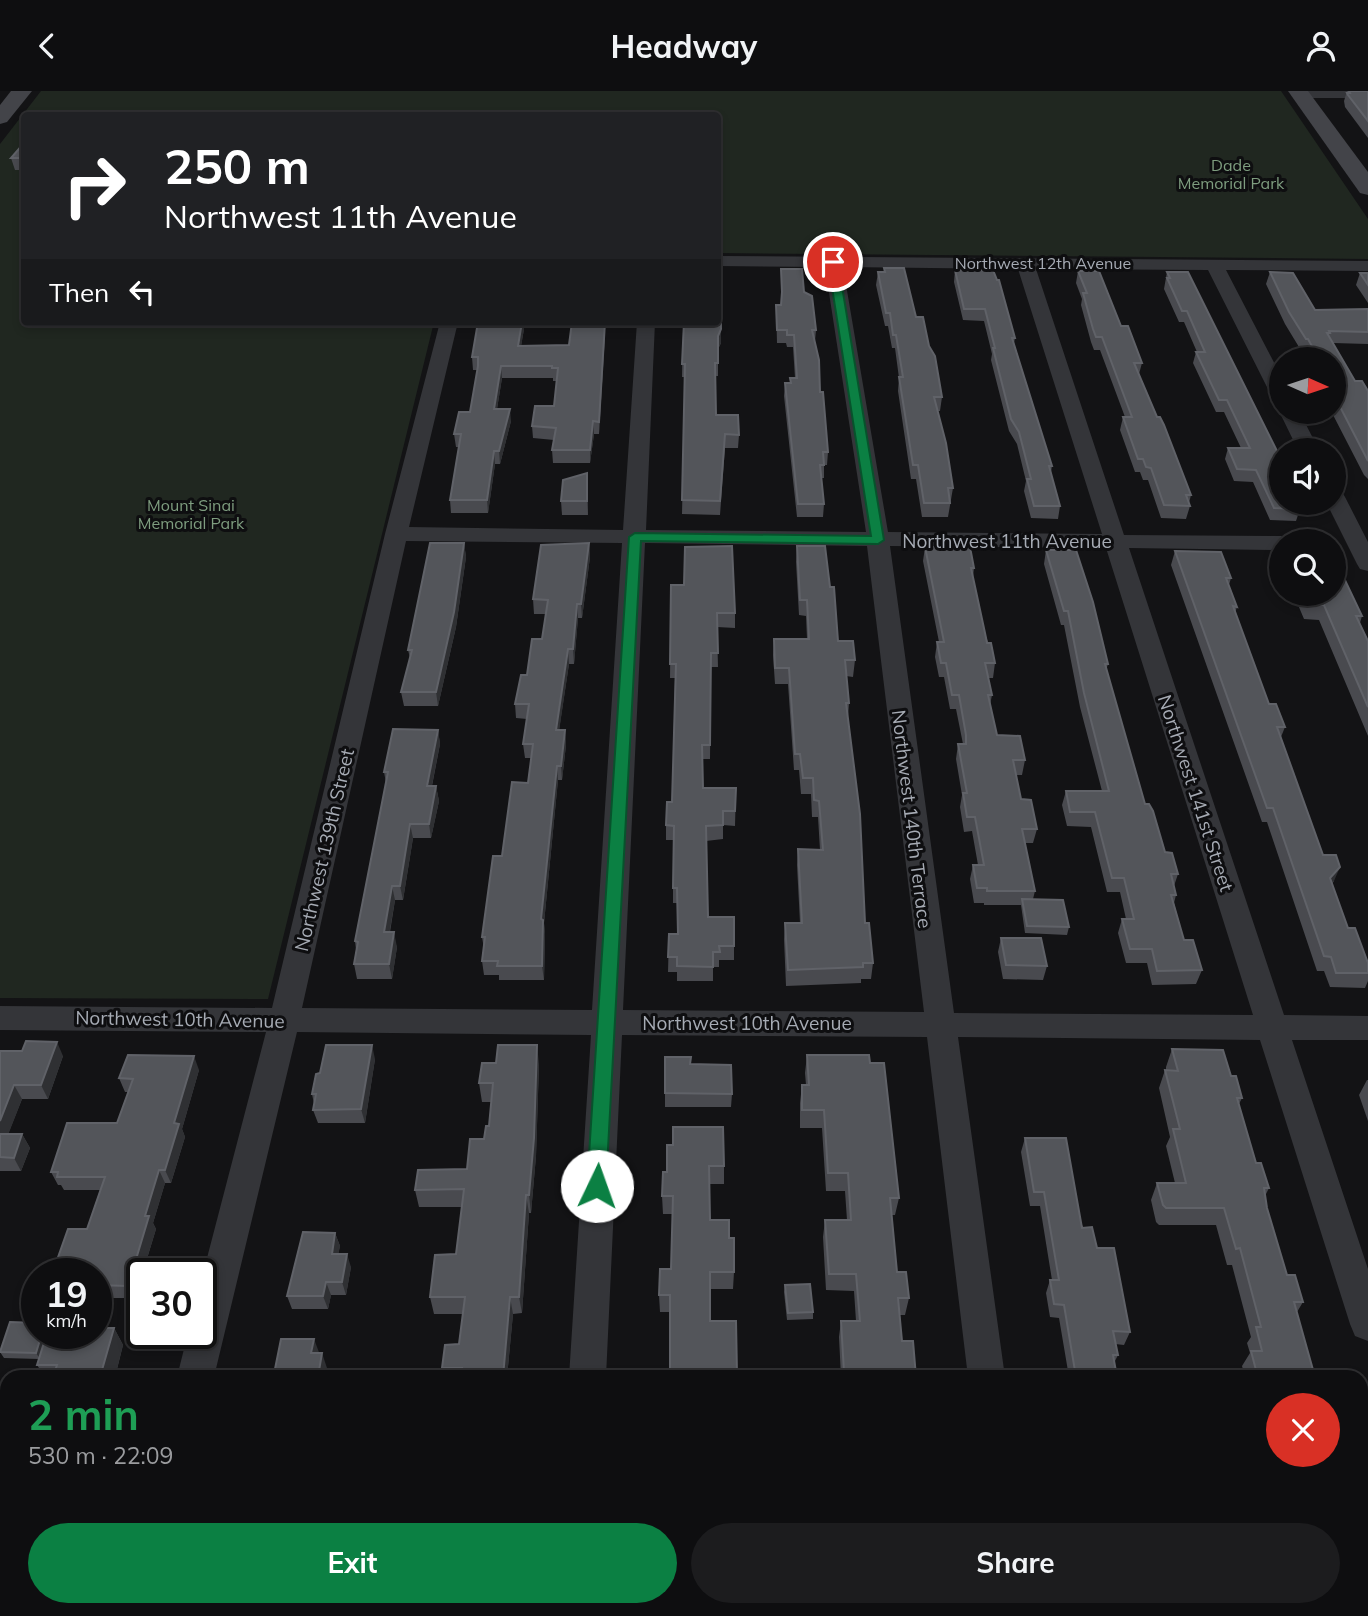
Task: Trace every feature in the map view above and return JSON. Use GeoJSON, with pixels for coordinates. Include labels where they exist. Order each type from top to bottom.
{"type":"FeatureCollection","features":[{"type":"Feature","properties":{"kind":"street"},"geometry":{"type":"LineString","coordinates":[[0,118],[22,91]]}},
{"type":"Feature","properties":{"kind":"street"},"geometry":{"type":"LineString","coordinates":[[1299,92],[1368,94]]}},
{"type":"Feature","properties":{"kind":"street"},"geometry":{"type":"LineString","coordinates":[[1299,92],[1368,188]]}},
{"type":"Feature","properties":{"kind":"street","name":"Northwest 12th Avenue"},"geometry":{"type":"LineString","coordinates":[[721,261],[1368,266]]}},
{"type":"Feature","properties":{"kind":"street","name":"Northwest 140th Terrace"},"geometry":{"type":"LineString","coordinates":[[833,262],[878,540],[938,1024],[985,1370]]}},
{"type":"Feature","properties":{"kind":"street","name":"Northwest 141st Street"},"geometry":{"type":"LineString","coordinates":[[1025,263],[1368,1324]]}},
{"type":"Feature","properties":{"kind":"street"},"geometry":{"type":"LineString","coordinates":[[1214,264],[1269,372]]}},
{"type":"Feature","properties":{"kind":"street","name":"Northwest 139th Street"},"geometry":{"type":"LineString","coordinates":[[197,1370],[285,1021],[396,534],[448,326]]}},
{"type":"Feature","properties":{"kind":"street"},"geometry":{"type":"LineString","coordinates":[[587,1370],[646,326]]}},
{"type":"Feature","properties":{"kind":"street"},"geometry":{"type":"LineString","coordinates":[[1345,515],[1363,543],[1368,564]]}},
{"type":"Feature","properties":{"kind":"street","name":"Northwest 11th Avenue"},"geometry":{"type":"LineString","coordinates":[[396,534],[1269,543]]}},
{"type":"Feature","properties":{"kind":"street","name":"Northwest 10th Avenue"},"geometry":{"type":"LineString","coordinates":[[0,1018],[1368,1028]]}},
{"type":"Feature","properties":{"kind":"green space","name":"Mount Sinai Memorial Park"},"geometry":{"type":"Polygon","coordinates":[[[41,91],[1281,91],[1368,219],[1368,259],[721,253],[721,112],[25,112],[41,91]]]}},
{"type":"Feature","properties":{"kind":"green space","name":"Mount Sinai Memorial Park"},"geometry":{"type":"Polygon","coordinates":[[[21,117],[21,326],[433,326],[268,999],[0,998],[0,144],[21,117]]]}},
{"type":"Feature","properties":{"kind":"building"},"geometry":{"type":"Polygon","coordinates":[[[1349,91],[1368,91],[1368,121],[1348,95],[1349,91]]]}},
{"type":"Feature","properties":{"kind":"building"},"geometry":{"type":"Polygon","coordinates":[[[21,146],[21,158],[11,158],[21,146]]]}},
{"type":"Feature","properties":{"kind":"building"},"geometry":{"type":"Polygon","coordinates":[[[884,268],[904,268],[916,317],[923,317],[929,346],[935,356],[942,397],[934,397],[946,443],[953,488],[948,488],[950,503],[924,503],[918,465],[913,465],[899,377],[903,377],[896,335],[893,335],[890,313],[886,313],[878,272],[885,272],[884,268]]]}},
{"type":"Feature","properties":{"kind":"building"},"geometry":{"type":"Polygon","coordinates":[[[781,269],[802,269],[804,292],[812,296],[816,330],[812,330],[819,360],[820,392],[823,392],[828,452],[823,452],[824,465],[820,465],[824,504],[798,504],[785,383],[791,383],[790,378],[797,378],[794,335],[787,335],[787,330],[777,330],[776,305],[781,305],[781,269]]]}},
{"type":"Feature","properties":{"kind":"building"},"geometry":{"type":"Polygon","coordinates":[[[955,270],[993,270],[999,280],[1015,338],[1012,338],[1052,466],[1049,466],[1060,506],[1034,506],[1027,479],[1031,479],[1019,432],[1011,419],[985,309],[964,309],[955,270]]]}},
{"type":"Feature","properties":{"kind":"building"},"geometry":{"type":"Polygon","coordinates":[[[1078,271],[1099,271],[1121,326],[1128,326],[1142,363],[1134,363],[1157,417],[1160,417],[1164,425],[1191,495],[1186,495],[1190,506],[1164,505],[1151,468],[1146,467],[1143,459],[1138,459],[1123,417],[1132,417],[1102,337],[1096,337],[1093,329],[1083,293],[1087,293],[1078,271]]]}},
{"type":"Feature","properties":{"kind":"building"},"geometry":{"type":"Polygon","coordinates":[[[1167,272],[1188,272],[1271,438],[1269,497],[1256,470],[1237,469],[1228,448],[1250,448],[1227,400],[1219,400],[1196,352],[1205,352],[1187,311],[1182,311],[1167,278],[1170,278],[1167,272]]]}},
{"type":"Feature","properties":{"kind":"building"},"geometry":{"type":"Polygon","coordinates":[[[1270,272],[1293,273],[1315,310],[1368,309],[1368,332],[1329,331],[1330,333],[1327,333],[1335,347],[1312,347],[1289,312],[1270,272]]]}},
{"type":"Feature","properties":{"kind":"building"},"geometry":{"type":"Polygon","coordinates":[[[1360,273],[1368,273],[1368,285],[1360,273]]]}},
{"type":"Feature","properties":{"kind":"building"},"geometry":{"type":"Polygon","coordinates":[[[477,326],[521,326],[518,346],[569,345],[571,326],[605,326],[599,422],[593,421],[590,450],[552,450],[556,428],[532,426],[535,406],[554,406],[558,368],[501,366],[494,409],[510,409],[499,451],[494,451],[487,500],[450,500],[461,434],[454,434],[459,412],[470,412],[478,366],[478,357],[472,357],[477,326]]]}},
{"type":"Feature","properties":{"kind":"building"},"geometry":{"type":"Polygon","coordinates":[[[684,326],[721,326],[718,336],[718,363],[715,363],[716,415],[738,415],[739,435],[725,434],[720,501],[682,500],[685,364],[682,364],[684,326]]]}},
{"type":"Feature","properties":{"kind":"building"},"geometry":{"type":"Polygon","coordinates":[[[1346,366],[1355,381],[1362,381],[1368,391],[1368,461],[1346,418],[1346,366]]]}},
{"type":"Feature","properties":{"kind":"building"},"geometry":{"type":"Polygon","coordinates":[[[587,473],[587,501],[561,501],[563,480],[587,473]]]}},
{"type":"Feature","properties":{"kind":"building"},"geometry":{"type":"Polygon","coordinates":[[[430,543],[464,543],[454,612],[436,692],[401,692],[412,650],[408,650],[430,543]]]}},
{"type":"Feature","properties":{"kind":"building"},"geometry":{"type":"Polygon","coordinates":[[[589,543],[581,604],[577,604],[573,649],[568,649],[556,730],[565,730],[561,766],[557,766],[541,919],[542,966],[497,966],[498,961],[482,961],[485,937],[482,937],[493,856],[502,856],[512,782],[528,783],[533,744],[523,744],[529,704],[515,704],[521,675],[527,675],[532,639],[542,639],[548,600],[533,599],[541,545],[589,543]]]}},
{"type":"Feature","properties":{"kind":"building"},"geometry":{"type":"Polygon","coordinates":[[[732,546],[735,613],[717,613],[718,653],[711,653],[710,745],[702,745],[703,788],[736,788],[735,811],[723,811],[723,825],[706,826],[708,917],[734,917],[734,946],[719,946],[720,952],[713,952],[713,967],[677,966],[677,957],[668,957],[669,934],[678,934],[677,888],[673,888],[674,826],[666,825],[667,802],[672,802],[676,664],[670,664],[671,585],[684,585],[685,547],[732,546]]]}},
{"type":"Feature","properties":{"kind":"building"},"geometry":{"type":"Polygon","coordinates":[[[797,546],[825,546],[830,587],[834,587],[838,641],[853,641],[855,660],[845,660],[849,703],[846,703],[860,814],[865,923],[869,923],[873,963],[863,963],[863,967],[788,970],[785,923],[802,923],[798,849],[823,850],[819,801],[814,800],[813,778],[803,778],[800,754],[795,754],[789,668],[775,668],[774,639],[809,639],[807,600],[800,600],[797,546]]]}},
{"type":"Feature","properties":{"kind":"building"},"geometry":{"type":"Polygon","coordinates":[[[925,547],[970,547],[974,568],[971,568],[987,643],[991,643],[995,663],[985,663],[992,695],[988,695],[997,735],[1020,736],[1025,760],[1013,760],[1021,799],[1031,800],[1037,829],[1022,829],[1035,891],[987,891],[987,888],[977,888],[973,865],[984,865],[975,817],[967,817],[963,793],[967,793],[958,744],[966,744],[966,735],[959,695],[952,695],[946,663],[941,663],[937,642],[944,642],[925,547]]]}},
{"type":"Feature","properties":{"kind":"building"},"geometry":{"type":"Polygon","coordinates":[[[1046,550],[1076,550],[1093,602],[1108,664],[1105,664],[1145,804],[1149,804],[1153,811],[1165,852],[1172,853],[1178,874],[1171,874],[1176,895],[1171,895],[1184,940],[1193,940],[1202,970],[1157,971],[1152,949],[1130,949],[1122,919],[1134,919],[1124,878],[1112,878],[1095,812],[1070,812],[1066,791],[1109,791],[1084,693],[1068,611],[1064,611],[1046,550]]]}},
{"type":"Feature","properties":{"kind":"building"},"geometry":{"type":"Polygon","coordinates":[[[1175,551],[1221,552],[1231,578],[1226,578],[1237,607],[1233,606],[1269,704],[1276,704],[1285,727],[1277,727],[1323,855],[1336,855],[1340,867],[1330,878],[1348,928],[1355,928],[1368,963],[1368,973],[1336,973],[1331,957],[1324,956],[1273,808],[1267,808],[1175,551]]]}},
{"type":"Feature","properties":{"kind":"building"},"geometry":{"type":"Polygon","coordinates":[[[1346,582],[1362,616],[1356,616],[1368,641],[1368,707],[1324,606],[1346,606],[1346,582]]]}},
{"type":"Feature","properties":{"kind":"building"},"geometry":{"type":"Polygon","coordinates":[[[393,729],[438,730],[427,786],[436,786],[429,824],[410,824],[400,886],[392,886],[384,932],[394,932],[389,964],[354,964],[358,942],[355,941],[388,772],[384,772],[393,729]]]}},
{"type":"Feature","properties":{"kind":"building"},"geometry":{"type":"Polygon","coordinates":[[[1022,899],[1063,900],[1069,927],[1027,926],[1022,899]]]}},
{"type":"Feature","properties":{"kind":"building"},"geometry":{"type":"Polygon","coordinates":[[[1001,938],[1041,938],[1047,966],[1006,965],[1001,938]]]}},
{"type":"Feature","properties":{"kind":"building"},"geometry":{"type":"Polygon","coordinates":[[[26,1041],[57,1042],[41,1085],[14,1085],[0,1121],[0,1051],[22,1051],[26,1041]]]}},
{"type":"Feature","properties":{"kind":"building"},"geometry":{"type":"Polygon","coordinates":[[[326,1045],[372,1045],[361,1109],[313,1110],[316,1094],[312,1094],[316,1074],[320,1073],[326,1045]]]}},
{"type":"Feature","properties":{"kind":"building"},"geometry":{"type":"Polygon","coordinates":[[[498,1045],[537,1045],[534,1138],[529,1195],[526,1195],[519,1297],[510,1297],[504,1370],[442,1368],[445,1345],[459,1344],[465,1297],[430,1297],[435,1255],[456,1254],[464,1189],[415,1190],[418,1170],[467,1169],[470,1139],[484,1139],[486,1126],[489,1126],[493,1083],[479,1083],[482,1063],[496,1063],[498,1045]]]}},
{"type":"Feature","properties":{"kind":"building"},"geometry":{"type":"Polygon","coordinates":[[[1172,1049],[1223,1050],[1231,1076],[1236,1076],[1242,1098],[1237,1098],[1256,1163],[1261,1163],[1269,1188],[1264,1188],[1267,1208],[1287,1275],[1295,1275],[1303,1302],[1294,1302],[1313,1370],[1256,1370],[1251,1351],[1262,1351],[1256,1327],[1261,1327],[1240,1248],[1236,1249],[1224,1208],[1166,1208],[1163,1205],[1157,1183],[1186,1183],[1173,1129],[1180,1129],[1165,1070],[1178,1071],[1172,1049]]]}},
{"type":"Feature","properties":{"kind":"building"},"geometry":{"type":"Polygon","coordinates":[[[128,1055],[194,1056],[174,1123],[179,1124],[165,1170],[159,1170],[145,1216],[149,1216],[136,1258],[126,1258],[126,1286],[112,1286],[112,1258],[58,1258],[68,1229],[87,1229],[105,1177],[57,1177],[58,1172],[51,1172],[67,1123],[117,1123],[133,1079],[119,1078],[128,1055]]]}},
{"type":"Feature","properties":{"kind":"building"},"geometry":{"type":"Polygon","coordinates":[[[807,1055],[869,1055],[870,1063],[884,1063],[899,1198],[890,1198],[897,1272],[906,1272],[909,1298],[898,1298],[902,1341],[913,1341],[915,1370],[844,1370],[841,1321],[860,1321],[856,1274],[829,1274],[825,1220],[851,1220],[848,1173],[828,1173],[824,1110],[802,1110],[802,1085],[809,1085],[807,1055]]]}},
{"type":"Feature","properties":{"kind":"building"},"geometry":{"type":"Polygon","coordinates":[[[665,1057],[691,1057],[690,1064],[731,1065],[732,1094],[665,1093],[665,1057]]]}},
{"type":"Feature","properties":{"kind":"building"},"geometry":{"type":"Polygon","coordinates":[[[673,1127],[723,1127],[724,1166],[709,1166],[710,1220],[729,1220],[729,1238],[734,1238],[734,1272],[710,1272],[710,1321],[736,1321],[737,1370],[670,1370],[670,1295],[659,1295],[660,1269],[671,1269],[673,1196],[662,1196],[663,1172],[667,1172],[667,1145],[673,1145],[673,1127]]]}},
{"type":"Feature","properties":{"kind":"building"},"geometry":{"type":"Polygon","coordinates":[[[0,1134],[22,1134],[14,1158],[0,1157],[0,1134]]]}},
{"type":"Feature","properties":{"kind":"building"},"geometry":{"type":"Polygon","coordinates":[[[1025,1138],[1066,1138],[1082,1228],[1092,1227],[1097,1248],[1114,1248],[1130,1332],[1113,1331],[1118,1355],[1113,1355],[1116,1370],[1075,1370],[1064,1305],[1054,1304],[1050,1280],[1059,1280],[1044,1192],[1034,1192],[1025,1138]]]}},
{"type":"Feature","properties":{"kind":"building"},"geometry":{"type":"Polygon","coordinates":[[[303,1232],[335,1233],[332,1254],[347,1254],[342,1282],[326,1282],[323,1296],[287,1296],[303,1232]]]}},
{"type":"Feature","properties":{"kind":"building"},"geometry":{"type":"Polygon","coordinates":[[[810,1284],[813,1312],[788,1313],[785,1285],[810,1284]]]}},
{"type":"Feature","properties":{"kind":"building"},"geometry":{"type":"Polygon","coordinates":[[[10,1322],[21,1322],[21,1349],[37,1349],[36,1353],[0,1352],[10,1322]]]}},
{"type":"Feature","properties":{"kind":"building"},"geometry":{"type":"Polygon","coordinates":[[[281,1339],[314,1339],[311,1353],[322,1353],[319,1370],[270,1370],[275,1369],[281,1339]]]}},
{"type":"Feature","properties":{"kind":"building"},"geometry":{"type":"Polygon","coordinates":[[[42,1349],[108,1349],[102,1370],[55,1370],[57,1365],[37,1365],[42,1349]]]}},
{"type":"Feature","properties":{"kind":"route"},"geometry":{"type":"LineString","coordinates":[[597,1186],[606,995],[635,537],[878,540],[833,262]]}},
{"type":"Feature","properties":{"kind":"park label","name":"Dade Memorial Park"},"geometry":{"type":"Point","coordinates":[1231,174]}}]}
